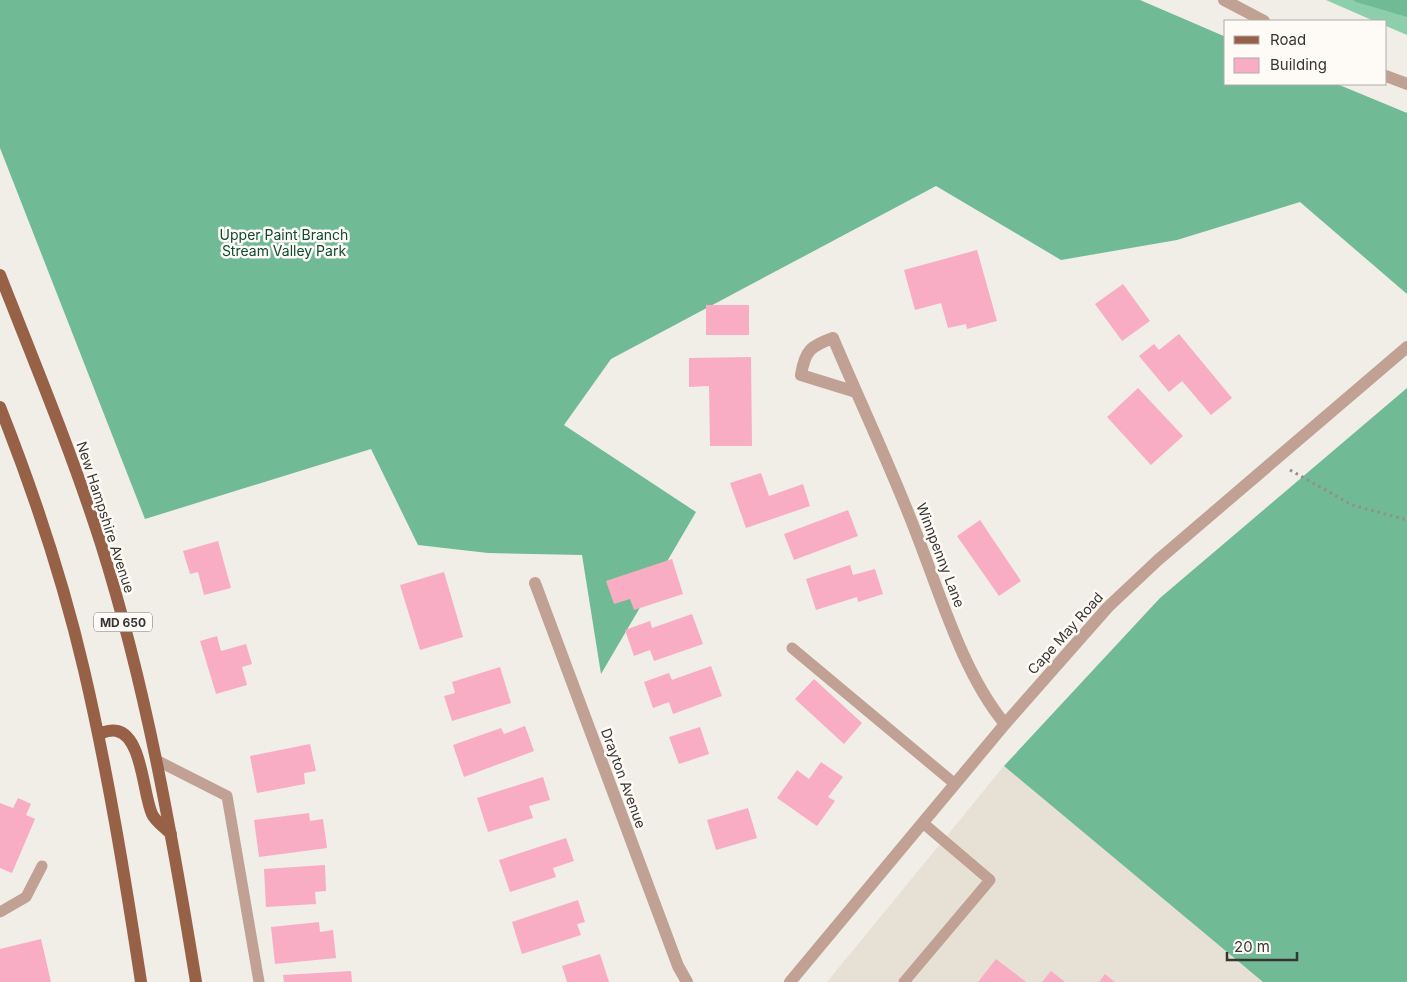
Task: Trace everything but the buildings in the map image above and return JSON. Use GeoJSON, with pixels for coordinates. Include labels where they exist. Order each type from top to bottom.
{"type":"FeatureCollection","features":[{"type":"Feature","properties":{"kind":"main road","name":"New Hampshire Avenue"},"geometry":{"type":"LineString","coordinates":[[0,275],[56,417],[100,543],[136,666],[158,761],[196,982]]}},
{"type":"Feature","properties":{"kind":"main road","name":"MD 650"},"geometry":{"type":"LineString","coordinates":[[0,407],[57,567],[84,668],[118,836],[141,982]]}},
{"type":"Feature","properties":{"kind":"main road"},"geometry":{"type":"LineString","coordinates":[[98,734],[114,730],[124,733],[132,742],[152,815],[171,834]]}},
{"type":"Feature","properties":{"kind":"street"},"geometry":{"type":"LineString","coordinates":[[1224,0],[1262,20]]}},
{"type":"Feature","properties":{"kind":"street"},"geometry":{"type":"LineString","coordinates":[[1387,76],[1407,84]]}},
{"type":"Feature","properties":{"kind":"street","name":"Winnpenny Lane"},"geometry":{"type":"LineString","coordinates":[[856,392],[801,375],[804,356],[816,345],[833,338],[905,505],[968,665],[988,704],[1005,724]]}},
{"type":"Feature","properties":{"kind":"street","name":"Cape May Road"},"geometry":{"type":"LineString","coordinates":[[790,982],[1005,724],[1108,607],[1158,560],[1407,347]]}},
{"type":"Feature","properties":{"kind":"street","name":"Drayton Avenue"},"geometry":{"type":"LineString","coordinates":[[535,583],[678,966],[687,982]]}},
{"type":"Feature","properties":{"kind":"lane"},"geometry":{"type":"LineString","coordinates":[[792,648],[955,784]]}},
{"type":"Feature","properties":{"kind":"lane"},"geometry":{"type":"LineString","coordinates":[[158,761],[227,796],[260,982]]}},
{"type":"Feature","properties":{"kind":"lane"},"geometry":{"type":"LineString","coordinates":[[904,982],[990,880],[923,823]]}},
{"type":"Feature","properties":{"kind":"lane"},"geometry":{"type":"LineString","coordinates":[[0,912],[26,898],[42,866]]}},
{"type":"Feature","properties":{"kind":"path"},"geometry":{"type":"LineString","coordinates":[[1274,462],[1352,505],[1407,520]]}},
{"type":"Feature","properties":{"kind":"shaded area"},"geometry":{"type":"Polygon","coordinates":[[[1004,766],[1263,982],[827,982],[1004,766]]]}},
{"type":"Feature","properties":{"kind":"green space","name":"Upper Paint Branch Stream Valley Park"},"geometry":{"type":"Polygon","coordinates":[[[0,0],[1140,0],[1224,36],[1224,85],[1339,85],[1407,113],[1407,294],[1300,202],[1177,240],[1061,260],[936,186],[611,359],[564,425],[696,512],[601,674],[582,555],[488,553],[418,545],[371,449],[145,519],[0,148],[0,0]]]}},
{"type":"Feature","properties":{"kind":"green space"},"geometry":{"type":"Polygon","coordinates":[[[1326,0],[1407,0],[1407,35],[1387,26],[1387,20],[1372,20],[1326,0]]]}},
{"type":"Feature","properties":{"kind":"green space"},"geometry":{"type":"Polygon","coordinates":[[[1353,0],[1407,0],[1407,17],[1356,2],[1353,0]]]}},
{"type":"Feature","properties":{"kind":"green space"},"geometry":{"type":"Polygon","coordinates":[[[1407,388],[1407,982],[1263,982],[1004,766],[1160,598],[1407,388]]]}}]}
